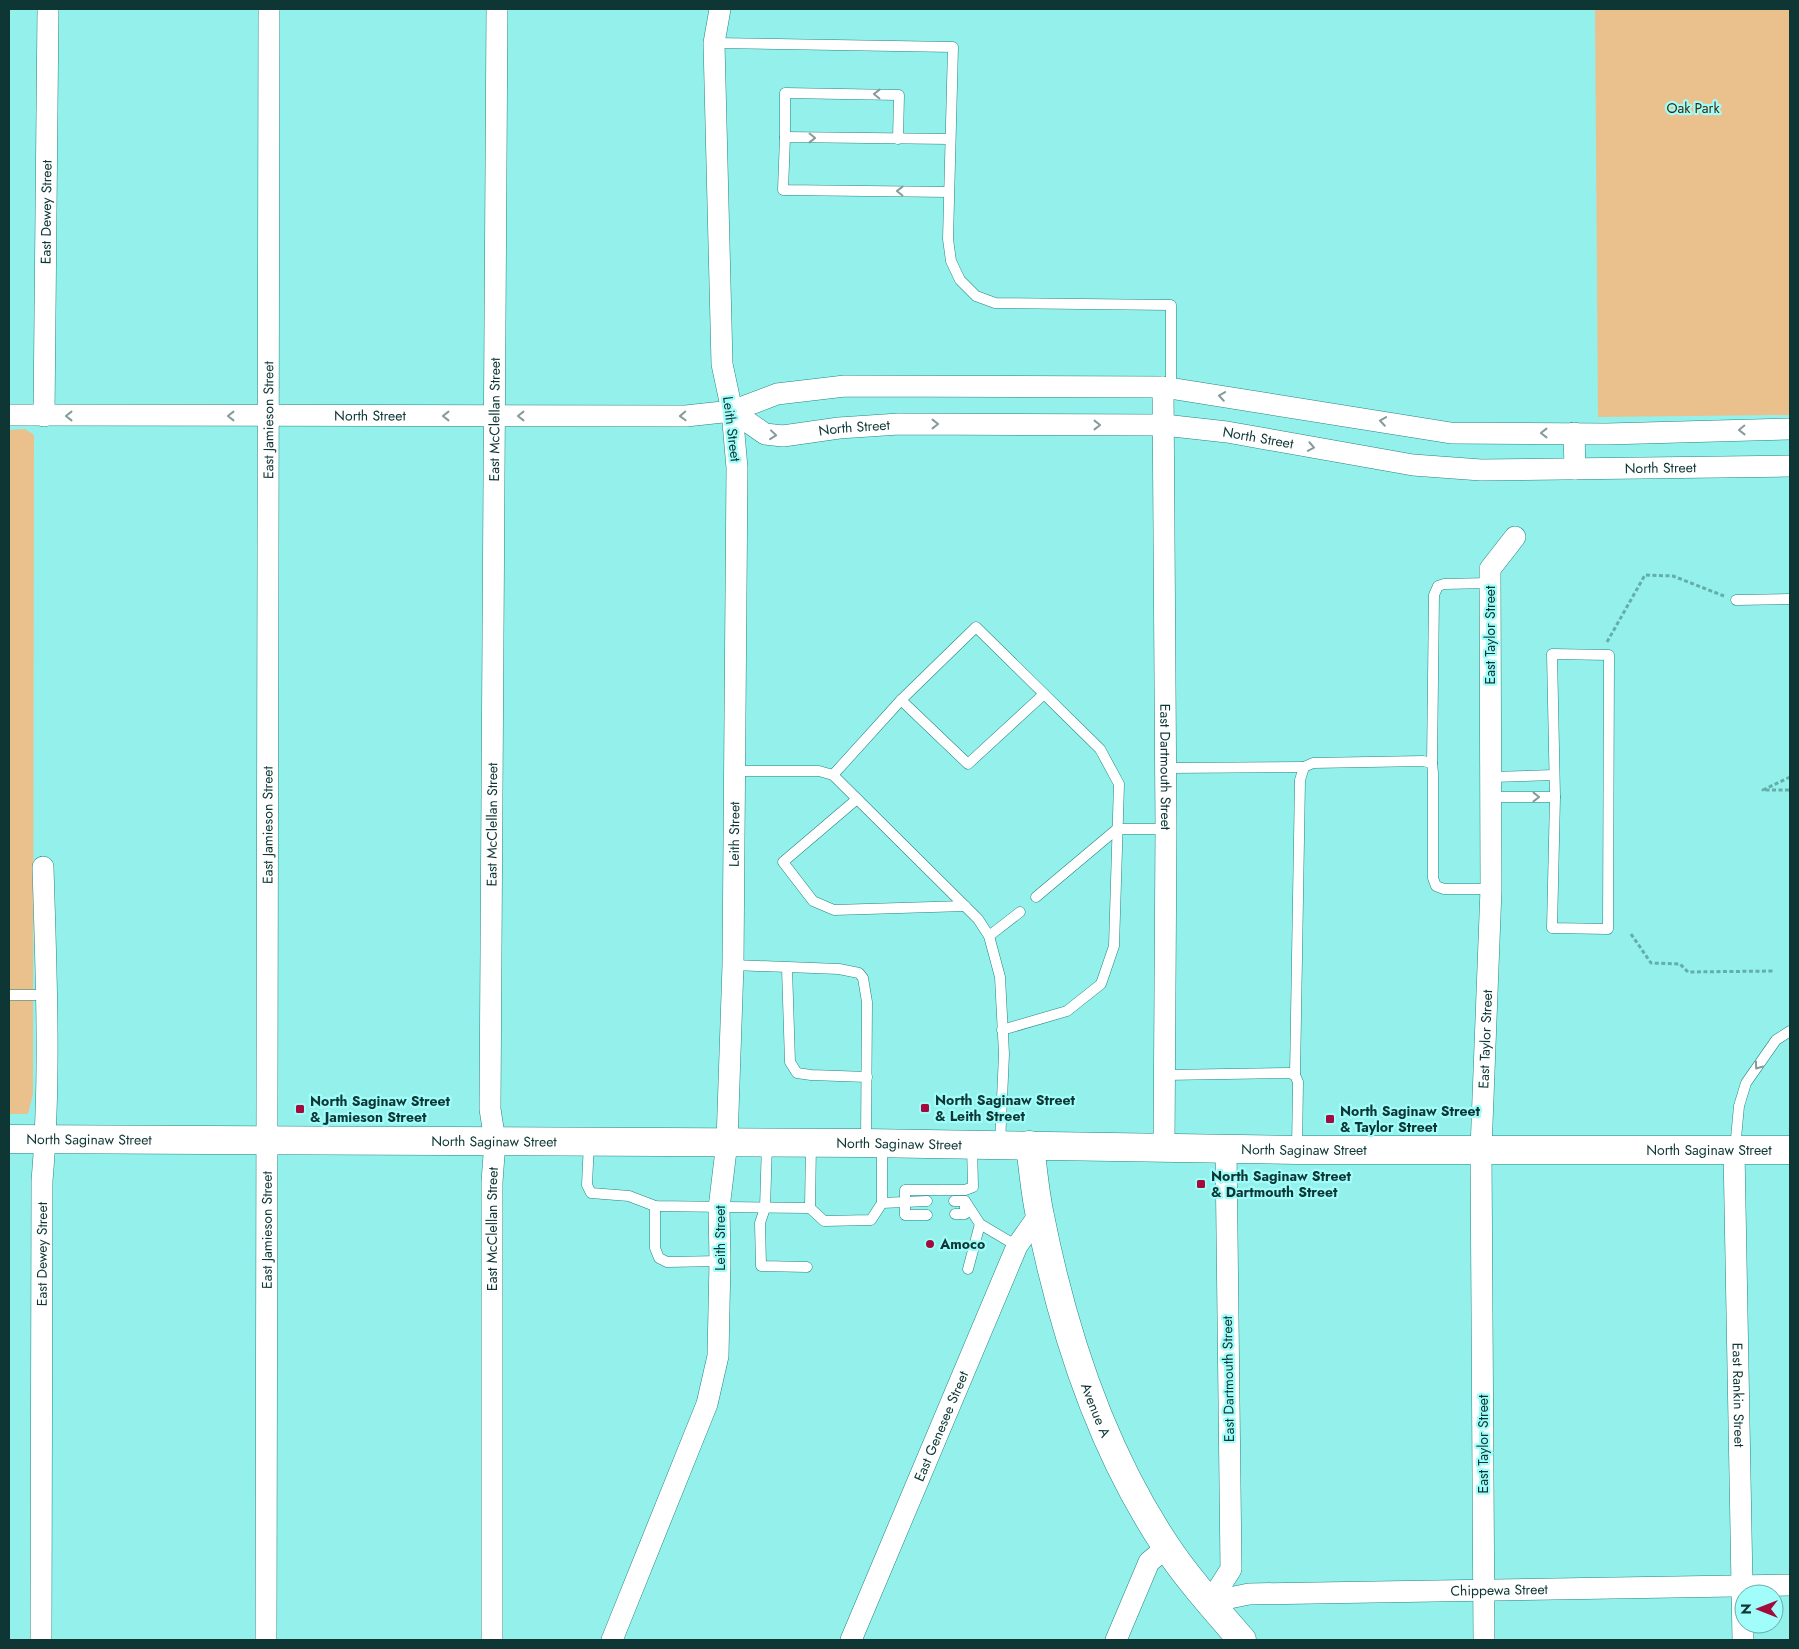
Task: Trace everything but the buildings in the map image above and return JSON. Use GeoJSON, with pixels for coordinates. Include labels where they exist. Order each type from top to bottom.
{"type":"FeatureCollection","features":[{"type":"Feature","properties":{"kind":"main road","name":"North Saginaw Street"},"geometry":{"type":"LineString","coordinates":[[9,1139],[811,1142],[1297,1150],[1790,1150]]}},
{"type":"Feature","properties":{"kind":"main road","name":"Avenue A"},"geometry":{"type":"LineString","coordinates":[[1030,1145],[1039,1215],[1055,1283],[1076,1359],[1110,1444],[1133,1493],[1167,1547],[1242,1640]]}},
{"type":"Feature","properties":{"kind":"street","name":"East Dewey Street"},"geometry":{"type":"LineString","coordinates":[[44,416],[48,9]]}},
{"type":"Feature","properties":{"kind":"street","name":"East Jamieson Street"},"geometry":{"type":"LineString","coordinates":[[266,1640],[269,9]]}},
{"type":"Feature","properties":{"kind":"street","name":"East McClellan Street"},"geometry":{"type":"LineString","coordinates":[[492,1640],[492,1182],[495,1141],[490,1109],[497,9]]}},
{"type":"Feature","properties":{"kind":"street"},"geometry":{"type":"LineString","coordinates":[[712,9],[714,43]]}},
{"type":"Feature","properties":{"kind":"street","name":"Leith Street"},"geometry":{"type":"LineString","coordinates":[[612,1640],[707,1404],[718,1356],[719,1208],[727,1142],[734,965],[737,468],[732,411],[722,364],[714,43],[720,9]]}},
{"type":"Feature","properties":{"kind":"street","name":"North Street"},"geometry":{"type":"LineString","coordinates":[[9,416],[686,416],[732,411],[777,394],[845,386],[1167,388],[1451,433],[1790,429]]}},
{"type":"Feature","properties":{"kind":"street","name":"East Dartmouth Street"},"geometry":{"type":"LineString","coordinates":[[1164,1148],[1166,768],[1164,426],[1167,388]]}},
{"type":"Feature","properties":{"kind":"street","name":"North Street"},"geometry":{"type":"LineString","coordinates":[[732,411],[765,434],[783,436],[839,428],[899,424],[1164,426],[1227,432],[1413,465],[1481,470],[1790,466]]}},
{"type":"Feature","properties":{"kind":"street"},"geometry":{"type":"LineString","coordinates":[[1574,433],[1575,469]]}},
{"type":"Feature","properties":{"kind":"street","name":"East Taylor Street"},"geometry":{"type":"LineString","coordinates":[[1484,1640],[1481,1150],[1491,888],[1490,569],[1515,537]]}},
{"type":"Feature","properties":{"kind":"street","name":"East Dewey Street"},"geometry":{"type":"LineString","coordinates":[[41,1640],[42,1181],[46,1139],[44,867]]}},
{"type":"Feature","properties":{"kind":"street","name":"East Dartmouth Street"},"geometry":{"type":"LineString","coordinates":[[1210,1602],[1231,1569],[1226,1149]]}},
{"type":"Feature","properties":{"kind":"street","name":"East Rankin Street"},"geometry":{"type":"LineString","coordinates":[[1734,1150],[1743,1584]]}},
{"type":"Feature","properties":{"kind":"street","name":"East Genesee Street"},"geometry":{"type":"LineString","coordinates":[[851,1640],[1017,1246],[1039,1215]]}},
{"type":"Feature","properties":{"kind":"street"},"geometry":{"type":"LineString","coordinates":[[1116,1640],[1149,1562],[1167,1547]]}},
{"type":"Feature","properties":{"kind":"street","name":"Chippewa Street"},"geometry":{"type":"LineString","coordinates":[[1210,1602],[1249,1594],[1734,1586]]}},
{"type":"Feature","properties":{"kind":"lane"},"geometry":{"type":"LineString","coordinates":[[714,43],[953,47],[948,239],[951,262],[960,280],[976,296],[995,303],[1170,305],[1167,388]]}},
{"type":"Feature","properties":{"kind":"lane"},"geometry":{"type":"LineString","coordinates":[[898,139],[899,95],[785,93],[783,190],[949,192]]}},
{"type":"Feature","properties":{"kind":"lane"},"geometry":{"type":"LineString","coordinates":[[785,137],[950,139]]}},
{"type":"Feature","properties":{"kind":"lane"},"geometry":{"type":"LineString","coordinates":[[1490,583],[1444,584],[1438,586],[1434,594],[1432,763],[1433,878],[1436,886],[1444,889],[1491,888]]}},
{"type":"Feature","properties":{"kind":"lane"},"geometry":{"type":"LineString","coordinates":[[1736,600],[1790,599]]}},
{"type":"Feature","properties":{"kind":"lane"},"geometry":{"type":"LineString","coordinates":[[834,775],[901,700],[976,627],[1100,749],[1119,784],[1114,946],[1101,984],[1067,1011],[1002,1030]]}},
{"type":"Feature","properties":{"kind":"lane"},"geometry":{"type":"LineString","coordinates":[[1552,654],[1609,655],[1608,929],[1552,928],[1555,796],[1552,654]]}},
{"type":"Feature","properties":{"kind":"lane"},"geometry":{"type":"LineString","coordinates":[[901,700],[968,764],[1044,694]]}},
{"type":"Feature","properties":{"kind":"lane"},"geometry":{"type":"LineString","coordinates":[[1166,768],[1304,767],[1313,763],[1423,761],[1432,763]]}},
{"type":"Feature","properties":{"kind":"lane"},"geometry":{"type":"LineString","coordinates":[[1297,1150],[1298,1082],[1295,1075],[1300,780],[1304,767]]}},
{"type":"Feature","properties":{"kind":"lane"},"geometry":{"type":"LineString","coordinates":[[735,771],[819,771],[834,775],[978,920],[989,936],[1000,978],[1004,1054],[1000,1144]]}},
{"type":"Feature","properties":{"kind":"lane"},"geometry":{"type":"LineString","coordinates":[[1491,787],[1554,775]]}},
{"type":"Feature","properties":{"kind":"lane"},"geometry":{"type":"LineString","coordinates":[[1491,787],[1555,796]]}},
{"type":"Feature","properties":{"kind":"lane"},"geometry":{"type":"LineString","coordinates":[[857,799],[784,862],[813,901],[834,910],[965,906]]}},
{"type":"Feature","properties":{"kind":"lane"},"geometry":{"type":"LineString","coordinates":[[1036,897],[1117,829],[1166,830]]}},
{"type":"Feature","properties":{"kind":"lane"},"geometry":{"type":"LineString","coordinates":[[989,936],[1020,912]]}},
{"type":"Feature","properties":{"kind":"lane"},"geometry":{"type":"LineString","coordinates":[[589,1142],[587,1185],[591,1193],[629,1196],[655,1206],[810,1208],[824,1221],[871,1220],[882,1203],[867,1077],[867,1002],[863,978],[859,973],[838,969],[734,965]]}},
{"type":"Feature","properties":{"kind":"lane"},"geometry":{"type":"LineString","coordinates":[[787,968],[790,1062],[797,1072],[811,1075],[867,1077]]}},
{"type":"Feature","properties":{"kind":"lane"},"geometry":{"type":"LineString","coordinates":[[9,995],[46,995]]}},
{"type":"Feature","properties":{"kind":"lane"},"geometry":{"type":"LineString","coordinates":[[1734,1150],[1739,1106],[1746,1083],[1776,1040],[1790,1031]]}},
{"type":"Feature","properties":{"kind":"lane"},"geometry":{"type":"LineString","coordinates":[[1164,1075],[1289,1073],[1295,1075]]}},
{"type":"Feature","properties":{"kind":"lane"},"geometry":{"type":"LineString","coordinates":[[767,1142],[766,1208],[760,1223],[761,1266],[807,1267]]}},
{"type":"Feature","properties":{"kind":"lane"},"geometry":{"type":"LineString","coordinates":[[810,1208],[811,1142]]}},
{"type":"Feature","properties":{"kind":"lane"},"geometry":{"type":"LineString","coordinates":[[927,1215],[905,1216],[905,1190],[961,1197],[973,1187],[972,1144]]}},
{"type":"Feature","properties":{"kind":"lane"},"geometry":{"type":"LineString","coordinates":[[955,1214],[965,1214],[961,1197]]}},
{"type":"Feature","properties":{"kind":"lane"},"geometry":{"type":"LineString","coordinates":[[961,1197],[980,1224],[1017,1246]]}},
{"type":"Feature","properties":{"kind":"lane"},"geometry":{"type":"LineString","coordinates":[[882,1203],[926,1201]]}},
{"type":"Feature","properties":{"kind":"lane"},"geometry":{"type":"LineString","coordinates":[[655,1206],[655,1248],[659,1258],[667,1262],[720,1261]]}},
{"type":"Feature","properties":{"kind":"lane"},"geometry":{"type":"LineString","coordinates":[[968,1269],[980,1224]]}},
{"type":"Feature","properties":{"kind":"path"},"geometry":{"type":"LineString","coordinates":[[1606,643],[1645,574],[1673,576],[1736,600]]}},
{"type":"Feature","properties":{"kind":"path"},"geometry":{"type":"LineString","coordinates":[[1790,777],[1763,790],[1790,790]]}},
{"type":"Feature","properties":{"kind":"path"},"geometry":{"type":"LineString","coordinates":[[1631,934],[1651,963],[1680,964],[1688,972],[1772,971]]}},
{"type":"Feature","properties":{"kind":"green space","name":"Oak Park"},"geometry":{"type":"Polygon","coordinates":[[[1595,9],[1790,9],[1790,415],[1598,417],[1595,9]]]}},
{"type":"Feature","properties":{"kind":"green space"},"geometry":{"type":"Polygon","coordinates":[[[25,429],[34,435],[33,1094],[28,1114],[9,1114],[9,430],[25,429]]]}},
{"type":"Feature","properties":{"kind":"place","name":"North Saginaw Street & Leith Street"},"geometry":{"type":"Point","coordinates":[925,1108]}},
{"type":"Feature","properties":{"kind":"place","name":"North Saginaw Street & Jamieson Street"},"geometry":{"type":"Point","coordinates":[300,1109]}},
{"type":"Feature","properties":{"kind":"place","name":"North Saginaw Street & Taylor Street"},"geometry":{"type":"Point","coordinates":[1330,1119]}},
{"type":"Feature","properties":{"kind":"place","name":"North Saginaw Street & Dartmouth Street"},"geometry":{"type":"Point","coordinates":[1201,1184]}},
{"type":"Feature","properties":{"kind":"place","name":"Amoco"},"geometry":{"type":"Point","coordinates":[930,1244]}}]}
